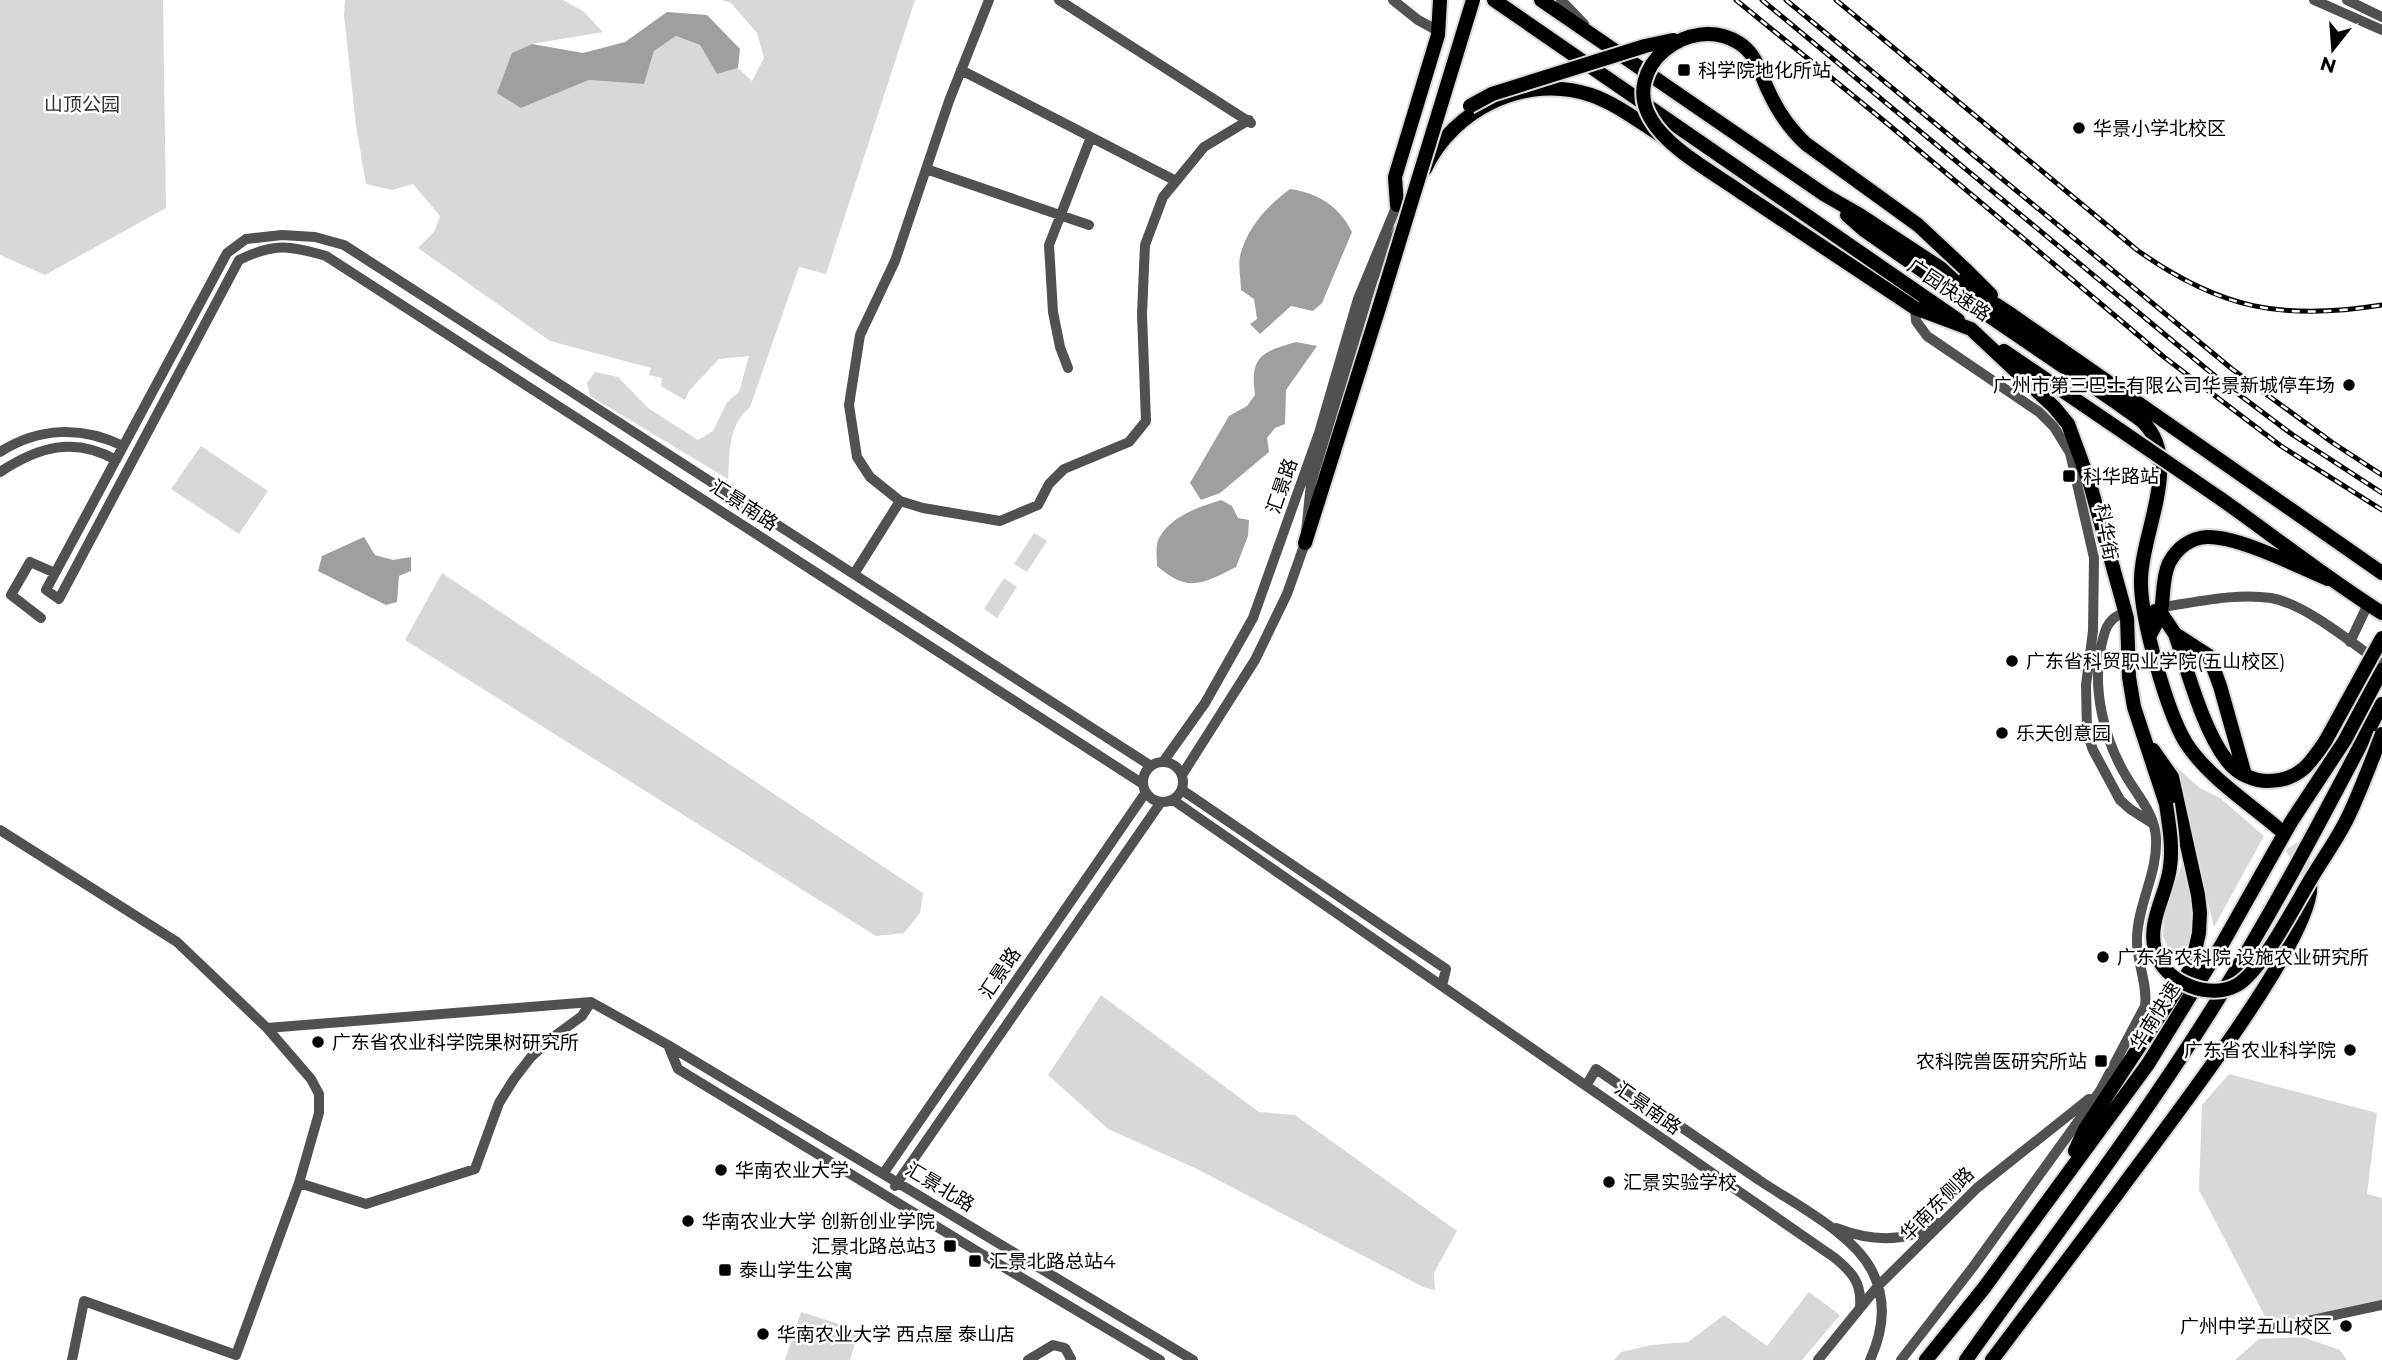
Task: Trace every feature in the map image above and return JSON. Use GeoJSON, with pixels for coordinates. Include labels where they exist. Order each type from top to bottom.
{"type":"FeatureCollection","features":[{"type":"Feature","properties":{"kind":"highway"},"geometry":{"type":"LineString","coordinates":[[1403,206],[1395,177],[1438,31],[1440,0]]}},
{"type":"Feature","properties":{"kind":"highway"},"geometry":{"type":"LineString","coordinates":[[1305,543],[1473,0]]}},
{"type":"Feature","properties":{"kind":"highway","name":"广园快速路"},"geometry":{"type":"LineString","coordinates":[[1494,0],[2221,499],[2328,579],[2382,613]]}},
{"type":"Feature","properties":{"kind":"highway","name":"广园快速路"},"geometry":{"type":"LineString","coordinates":[[1541,0],[1825,195],[2009,313],[2382,573]]}},
{"type":"Feature","properties":{"kind":"highway"},"geometry":{"type":"LineString","coordinates":[[1403,206],[1418,166],[1434,139],[1450,121],[1492,94],[1645,46],[1711,33],[1741,44],[1755,60],[1768,90],[1793,132],[1919,225],[2009,313]]}},
{"type":"Feature","properties":{"kind":"highway"},"geometry":{"type":"LineString","coordinates":[[1669,141],[1650,118],[1646,108],[1646,84],[1657,57],[1685,37]]}},
{"type":"Feature","properties":{"kind":"highway"},"geometry":{"type":"LineString","coordinates":[[1471,109],[1517,94],[1545,89],[1562,89],[1606,101],[1915,308],[1971,328],[2054,407],[2068,425],[2079,451],[2127,618],[2129,677],[2134,707],[2166,804],[2171,854],[2167,883],[2152,933],[2158,958],[2178,980],[2208,990],[2224,990],[2238,985],[2249,975],[2276,937],[2347,819],[2382,734]]}},
{"type":"Feature","properties":{"kind":"highway"},"geometry":{"type":"LineString","coordinates":[[1825,195],[1864,230],[2117,404],[2151,432],[2159,454],[2160,485],[2142,558],[2141,604],[2174,720],[2185,742],[2204,768],[2279,829]]}},
{"type":"Feature","properties":{"kind":"highway"},"geometry":{"type":"LineString","coordinates":[[2328,579],[2226,540],[2208,537],[2192,540],[2178,550],[2168,565],[2163,584],[2165,610],[2207,724],[2230,764],[2245,775],[2262,781],[2282,781],[2306,767],[2326,740],[2382,638]]}},
{"type":"Feature","properties":{"kind":"highway"},"geometry":{"type":"LineString","coordinates":[[2141,604],[2165,610]]}},
{"type":"Feature","properties":{"kind":"highway"},"geometry":{"type":"LineString","coordinates":[[2150,635],[2165,610]]}},
{"type":"Feature","properties":{"kind":"highway"},"geometry":{"type":"LineString","coordinates":[[2175,634],[2209,656],[2245,775]]}},
{"type":"Feature","properties":{"kind":"highway","name":"华南快速"},"geometry":{"type":"LineString","coordinates":[[1926,1360],[1984,1288],[2148,1064],[2221,946],[2291,822],[2345,740],[2382,670]]}},
{"type":"Feature","properties":{"kind":"highway"},"geometry":{"type":"LineString","coordinates":[[1966,1360],[2157,1093],[2213,1007],[2320,821],[2382,704]]}},
{"type":"Feature","properties":{"kind":"highway"},"geometry":{"type":"LineString","coordinates":[[2066,1174],[2085,1129],[2191,968],[2196,950],[2200,913],[2172,777],[2146,741]]}},
{"type":"Feature","properties":{"kind":"highway"},"geometry":{"type":"LineString","coordinates":[[1992,1360],[2173,1119],[2239,1026],[2295,934],[2305,913],[2311,891],[2309,884]]}},
{"type":"Feature","properties":{"kind":"street"},"geometry":{"type":"LineString","coordinates":[[989,0],[961,70],[895,261],[860,335],[849,405],[857,457],[870,477],[900,501],[923,508],[1000,522],[1038,505],[1049,484],[1064,469],[1129,442],[1146,421],[1142,314],[1145,245],[1163,197],[1204,147],[1250,122],[1059,0]]}},
{"type":"Feature","properties":{"kind":"street"},"geometry":{"type":"LineString","coordinates":[[1393,0],[1418,20],[1438,31]]}},
{"type":"Feature","properties":{"kind":"street"},"geometry":{"type":"LineString","coordinates":[[1561,0],[1600,42]]}},
{"type":"Feature","properties":{"kind":"street"},"geometry":{"type":"LineString","coordinates":[[2314,0],[2382,30]]}},
{"type":"Feature","properties":{"kind":"street"},"geometry":{"type":"LineString","coordinates":[[2347,0],[2382,16]]}},
{"type":"Feature","properties":{"kind":"street"},"geometry":{"type":"LineString","coordinates":[[961,70],[1176,181]]}},
{"type":"Feature","properties":{"kind":"street"},"geometry":{"type":"LineString","coordinates":[[1068,368],[1060,347],[1053,312],[1049,245],[1091,137]]}},
{"type":"Feature","properties":{"kind":"street"},"geometry":{"type":"LineString","coordinates":[[926,169],[1059,217],[1089,225]]}},
{"type":"Feature","properties":{"kind":"street"},"geometry":{"type":"LineString","coordinates":[[1182,775],[1175,766],[1163,762],[1151,766],[1146,771],[1144,788],[1155,800],[1161,802],[1173,800],[1182,789],[1182,775],[1255,660],[1287,594],[1305,543],[1311,483],[1373,279],[1403,206]]}},
{"type":"Feature","properties":{"kind":"street","name":"汇景路"},"geometry":{"type":"LineString","coordinates":[[1163,762],[1205,703],[1252,618],[1319,433],[1358,299],[1403,206]]}},
{"type":"Feature","properties":{"kind":"street","name":"汇景南路"},"geometry":{"type":"LineString","coordinates":[[1144,788],[326,256],[297,248],[263,248],[239,260],[59,599],[46,590],[227,253],[246,239],[282,235],[315,237],[344,245],[1151,766]]}},
{"type":"Feature","properties":{"kind":"street","name":"科华街"},"geometry":{"type":"LineString","coordinates":[[1915,308],[1916,321],[1927,336],[2039,412],[2054,427],[2070,453],[2088,520],[2096,574],[2085,711],[2087,733],[2112,786],[2125,804],[2152,822]]}},
{"type":"Feature","properties":{"kind":"street"},"geometry":{"type":"LineString","coordinates":[[0,452],[29,437],[75,432],[102,436],[123,446]]}},
{"type":"Feature","properties":{"kind":"street"},"geometry":{"type":"LineString","coordinates":[[0,472],[36,451],[67,446],[98,449],[116,460]]}},
{"type":"Feature","properties":{"kind":"street"},"geometry":{"type":"LineString","coordinates":[[854,574],[900,501]]}},
{"type":"Feature","properties":{"kind":"street"},"geometry":{"type":"LineString","coordinates":[[41,618],[11,595],[30,562],[55,573]]}},
{"type":"Feature","properties":{"kind":"street"},"geometry":{"type":"LineString","coordinates":[[2165,610],[2232,598],[2273,598],[2298,607],[2382,664]]}},
{"type":"Feature","properties":{"kind":"street"},"geometry":{"type":"LineString","coordinates":[[2350,642],[2368,604]]}},
{"type":"Feature","properties":{"kind":"street"},"geometry":{"type":"LineString","coordinates":[[2119,615],[2110,621],[2098,659],[2098,694],[2114,752],[2126,777],[2145,804],[2152,822]]}},
{"type":"Feature","properties":{"kind":"street","name":"汇景路"},"geometry":{"type":"LineString","coordinates":[[883,1174],[1144,788]]}},
{"type":"Feature","properties":{"kind":"street"},"geometry":{"type":"LineString","coordinates":[[1182,789],[1446,969],[1442,986]]}},
{"type":"Feature","properties":{"kind":"street","name":"汇景南路"},"geometry":{"type":"LineString","coordinates":[[1173,800],[1835,1258],[1858,1283],[1860,1307]]}},
{"type":"Feature","properties":{"kind":"street","name":"汇景路"},"geometry":{"type":"LineString","coordinates":[[885,1195],[899,1184],[1161,802]]}},
{"type":"Feature","properties":{"kind":"street","name":"华南东侧路"},"geometry":{"type":"LineString","coordinates":[[1901,1360],[1973,1267],[2100,1091],[2145,1006],[2147,995],[2136,939],[2155,863],[2156,835],[2152,822]]}},
{"type":"Feature","properties":{"kind":"street"},"geometry":{"type":"LineString","coordinates":[[0,830],[177,942],[267,1028],[311,1079],[319,1094],[319,1113],[299,1183],[236,1355],[84,1301],[72,1360]]}},
{"type":"Feature","properties":{"kind":"street"},"geometry":{"type":"LineString","coordinates":[[267,1028],[591,1002]]}},
{"type":"Feature","properties":{"kind":"street"},"geometry":{"type":"LineString","coordinates":[[299,1183],[366,1203],[475,1169],[499,1103],[514,1079],[531,1057],[582,1016],[591,1002]]}},
{"type":"Feature","properties":{"kind":"street","name":"汇景北路"},"geometry":{"type":"LineString","coordinates":[[591,1002],[668,1045],[1193,1360]]}},
{"type":"Feature","properties":{"kind":"street","name":"汇景北路"},"geometry":{"type":"LineString","coordinates":[[668,1045],[678,1069],[1160,1360]]}},
{"type":"Feature","properties":{"kind":"street","name":"汇景南路"},"geometry":{"type":"LineString","coordinates":[[1586,1086],[1596,1069],[1821,1222]]}},
{"type":"Feature","properties":{"kind":"street","name":"华南东侧路"},"geometry":{"type":"LineString","coordinates":[[1818,1360],[1878,1286],[1991,1175],[2100,1091]]}},
{"type":"Feature","properties":{"kind":"street"},"geometry":{"type":"LineString","coordinates":[[883,1174],[885,1195]]}},
{"type":"Feature","properties":{"kind":"street"},"geometry":{"type":"LineString","coordinates":[[1821,1222],[1868,1238],[1899,1238],[1914,1236],[1926,1230],[1956,1209]]}},
{"type":"Feature","properties":{"kind":"street"},"geometry":{"type":"LineString","coordinates":[[1821,1222],[1858,1251],[1874,1274],[1882,1322],[1878,1342],[1870,1360]]}},
{"type":"Feature","properties":{"kind":"street"},"geometry":{"type":"LineString","coordinates":[[2261,1331],[2382,1305]]}},
{"type":"Feature","properties":{"kind":"street"},"geometry":{"type":"LineString","coordinates":[[1028,1360],[1053,1345],[1065,1348],[1071,1359]]}},
{"type":"Feature","properties":{"kind":"green space","name":"山顶公园"},"geometry":{"type":"Polygon","coordinates":[[[0,0],[163,0],[166,208],[45,275],[0,255],[0,0]]]}},
{"type":"Feature","properties":{"kind":"green space"},"geometry":{"type":"Polygon","coordinates":[[[345,0],[563,0],[583,11],[603,32],[532,44],[512,53],[521,108],[589,80],[644,84],[654,51],[676,36],[700,45],[717,74],[738,68],[752,81],[764,58],[757,33],[731,3],[722,0],[915,0],[826,274],[799,267],[750,407],[734,431],[728,479],[590,396],[587,383],[595,372],[618,377],[648,408],[698,440],[713,431],[727,402],[739,392],[749,356],[719,359],[689,391],[685,400],[661,386],[662,378],[649,375],[651,368],[550,341],[418,248],[434,232],[440,216],[413,184],[392,190],[366,184],[356,126],[344,15],[345,0]]]}},
{"type":"Feature","properties":{"kind":"green space"},"geometry":{"type":"Polygon","coordinates":[[[201,446],[268,491],[239,534],[171,489],[201,446]]]}},
{"type":"Feature","properties":{"kind":"green space"},"geometry":{"type":"Polygon","coordinates":[[[1034,533],[1047,541],[1027,572],[1014,564],[1034,533]]]}},
{"type":"Feature","properties":{"kind":"green space"},"geometry":{"type":"Polygon","coordinates":[[[442,573],[923,893],[920,913],[904,933],[876,936],[405,640],[442,573]]]}},
{"type":"Feature","properties":{"kind":"green space"},"geometry":{"type":"Polygon","coordinates":[[[1004,578],[1017,587],[997,618],[984,609],[1004,578]]]}},
{"type":"Feature","properties":{"kind":"green space"},"geometry":{"type":"Polygon","coordinates":[[[2174,765],[2200,788],[2220,798],[2264,836],[2214,927],[2174,765]]]}},
{"type":"Feature","properties":{"kind":"green space"},"geometry":{"type":"Polygon","coordinates":[[[2182,864],[2196,923],[2195,933],[2180,961],[2172,958],[2163,936],[2165,911],[2182,864]]]}},
{"type":"Feature","properties":{"kind":"green space"},"geometry":{"type":"Polygon","coordinates":[[[1101,995],[1259,1112],[1295,1115],[1457,1231],[1434,1273],[1435,1290],[1423,1287],[1195,1168],[1108,1129],[1048,1075],[1101,995]]]}},
{"type":"Feature","properties":{"kind":"green space"},"geometry":{"type":"Polygon","coordinates":[[[2229,1074],[2377,1113],[2367,1194],[2382,1198],[2382,1300],[2270,1326],[2199,1190],[2202,1105],[2229,1074]]]}},
{"type":"Feature","properties":{"kind":"green space"},"geometry":{"type":"Polygon","coordinates":[[[1809,1292],[1840,1315],[1802,1360],[1614,1360],[1621,1352],[1651,1345],[1688,1342],[1724,1315],[1767,1346],[1809,1292]]]}},
{"type":"Feature","properties":{"kind":"green space"},"geometry":{"type":"Polygon","coordinates":[[[801,1312],[859,1330],[850,1360],[785,1360],[801,1312]]]}},
{"type":"Feature","properties":{"kind":"green space"},"geometry":{"type":"Polygon","coordinates":[[[2302,1337],[2340,1350],[2347,1360],[2235,1360],[2259,1339],[2302,1337]]]}},
{"type":"Feature","properties":{"kind":"shaded area"},"geometry":{"type":"Polygon","coordinates":[[[667,12],[707,15],[740,49],[738,68],[717,74],[700,45],[676,36],[654,51],[644,84],[589,80],[521,108],[497,93],[512,53],[532,44],[583,53],[625,42],[667,12]]]}},
{"type":"Feature","properties":{"kind":"shaded area"},"geometry":{"type":"Polygon","coordinates":[[[1290,189],[1327,202],[1341,215],[1352,232],[1322,303],[1313,311],[1291,306],[1260,334],[1250,324],[1257,319],[1254,299],[1241,290],[1240,256],[1259,218],[1290,189]]]}},
{"type":"Feature","properties":{"kind":"shaded area"},"geometry":{"type":"Polygon","coordinates":[[[1296,342],[1317,346],[1286,390],[1285,424],[1275,428],[1267,438],[1269,452],[1220,493],[1201,500],[1190,483],[1229,416],[1247,406],[1255,395],[1254,372],[1260,358],[1274,349],[1296,342]]]}},
{"type":"Feature","properties":{"kind":"shaded area"},"geometry":{"type":"Polygon","coordinates":[[[1221,500],[1232,506],[1238,518],[1249,520],[1248,536],[1236,567],[1214,578],[1187,583],[1157,566],[1157,544],[1164,530],[1186,513],[1221,500]]]}},
{"type":"Feature","properties":{"kind":"shaded area"},"geometry":{"type":"Polygon","coordinates":[[[364,537],[375,555],[393,560],[411,557],[411,571],[399,576],[397,602],[386,605],[318,571],[322,556],[364,537]]]}},
{"type":"Feature","properties":{"kind":"tunnel"},"geometry":{"type":"LineString","coordinates":[[2279,829],[2307,869],[2310,884]]}},
{"type":"Feature","properties":{"kind":"railway"},"geometry":{"type":"LineString","coordinates":[[1736,0],[2164,357],[2281,446],[2382,510]]}},
{"type":"Feature","properties":{"kind":"railway"},"geometry":{"type":"LineString","coordinates":[[1762,0],[2221,381],[2293,435],[2382,493]]}},
{"type":"Feature","properties":{"kind":"railway"},"geometry":{"type":"LineString","coordinates":[[1786,0],[2232,369],[2333,443],[2382,475]]}},
{"type":"Feature","properties":{"kind":"railway"},"geometry":{"type":"LineString","coordinates":[[1836,0],[2137,250],[2167,270],[2196,286],[2253,306],[2313,311],[2382,305]]}},
{"type":"Feature","properties":{"kind":"place","name":"科学院地化所站"},"geometry":{"type":"Point","coordinates":[1684,70]}},
{"type":"Feature","properties":{"kind":"place","name":"华景小学北校区"},"geometry":{"type":"Point","coordinates":[2079,128]}},
{"type":"Feature","properties":{"kind":"place","name":"广州市第三巴士有限公司华景新城停车场"},"geometry":{"type":"Point","coordinates":[2349,385]}},
{"type":"Feature","properties":{"kind":"place","name":"科华路站"},"geometry":{"type":"Point","coordinates":[2069,476]}},
{"type":"Feature","properties":{"kind":"place","name":"广东省科贸职业学院(五山校区)"},"geometry":{"type":"Point","coordinates":[2012,661]}},
{"type":"Feature","properties":{"kind":"place","name":"乐天创意园"},"geometry":{"type":"Point","coordinates":[2002,733]}},
{"type":"Feature","properties":{"kind":"place","name":"广东省农科院 设施农业研究所"},"geometry":{"type":"Point","coordinates":[2103,957]}},
{"type":"Feature","properties":{"kind":"place","name":"广东省农业科学院果树研究所"},"geometry":{"type":"Point","coordinates":[318,1042]}},
{"type":"Feature","properties":{"kind":"place","name":"广东省农业科学院"},"geometry":{"type":"Point","coordinates":[2350,1050]}},
{"type":"Feature","properties":{"kind":"place","name":"农科院兽医研究所站"},"geometry":{"type":"Point","coordinates":[2101,1061]}},
{"type":"Feature","properties":{"kind":"place","name":"华南农业大学"},"geometry":{"type":"Point","coordinates":[721,1170]}},
{"type":"Feature","properties":{"kind":"place","name":"汇景实验学校"},"geometry":{"type":"Point","coordinates":[1609,1182]}},
{"type":"Feature","properties":{"kind":"place","name":"华南农业大学 创新创业学院"},"geometry":{"type":"Point","coordinates":[688,1221]}},
{"type":"Feature","properties":{"kind":"place","name":"汇景北路总站3"},"geometry":{"type":"Point","coordinates":[950,1246]}},
{"type":"Feature","properties":{"kind":"place","name":"汇景北路总站4"},"geometry":{"type":"Point","coordinates":[975,1261]}},
{"type":"Feature","properties":{"kind":"place","name":"泰山学生公寓"},"geometry":{"type":"Point","coordinates":[725,1270]}},
{"type":"Feature","properties":{"kind":"place","name":"广州中学五山校区"},"geometry":{"type":"Point","coordinates":[2346,1326]}},
{"type":"Feature","properties":{"kind":"place","name":"华南农业大学 西点屋 泰山店"},"geometry":{"type":"Point","coordinates":[763,1334]}}]}
